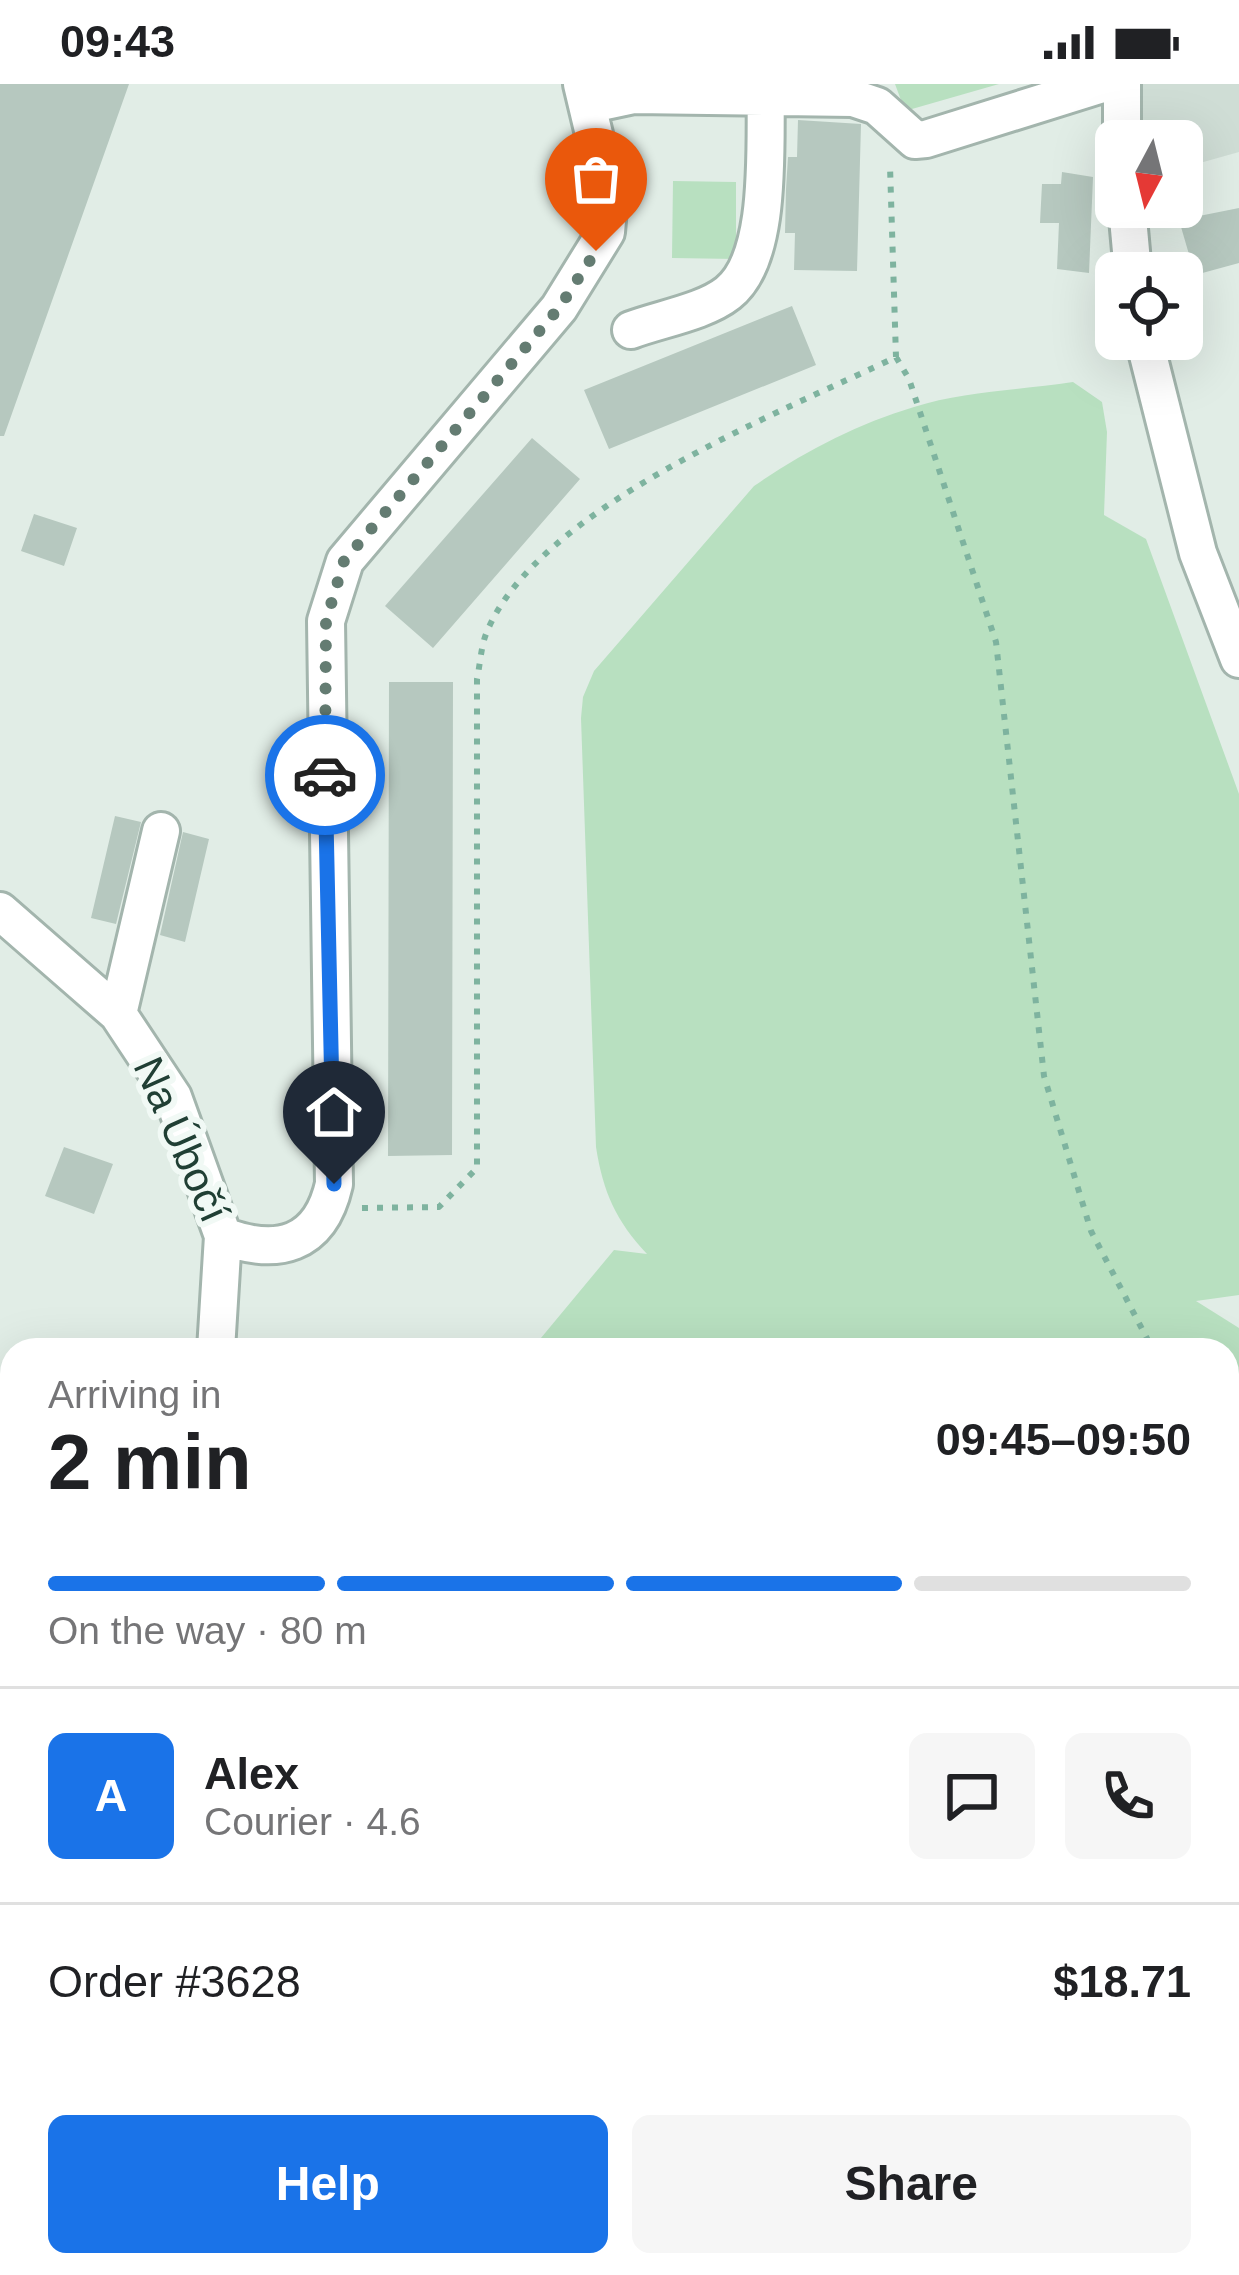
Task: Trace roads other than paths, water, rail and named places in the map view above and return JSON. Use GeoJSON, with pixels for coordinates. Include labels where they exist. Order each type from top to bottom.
{"type":"FeatureCollection","features":[{"type":"Feature","properties":{"kind":"street"},"geometry":{"type":"LineString","coordinates":[[584,94],[766,90],[864,99],[915,140],[926,140],[1102,84]]}},
{"type":"Feature","properties":{"kind":"street"},"geometry":{"type":"LineString","coordinates":[[1122,84],[1122,120]]}},
{"type":"Feature","properties":{"kind":"street"},"geometry":{"type":"LineString","coordinates":[[631,330],[725,296],[748,271],[758,245],[766,90]]}},
{"type":"Feature","properties":{"kind":"street","name":"Na Úbočí"},"geometry":{"type":"LineString","coordinates":[[0,910],[118,1014],[173,1097],[223,1235],[266,1248],[294,1242],[328,1208],[334,1184],[326,621],[344,561],[559,308],[606,232],[609,197],[584,94]]}},
{"type":"Feature","properties":{"kind":"street"},"geometry":{"type":"LineString","coordinates":[[1149,360],[1198,553],[1239,658]]}},
{"type":"Feature","properties":{"kind":"street"},"geometry":{"type":"LineString","coordinates":[[118,1014],[161,831]]}},
{"type":"Feature","properties":{"kind":"street"},"geometry":{"type":"LineString","coordinates":[[217,1338],[223,1235]]}}]}
